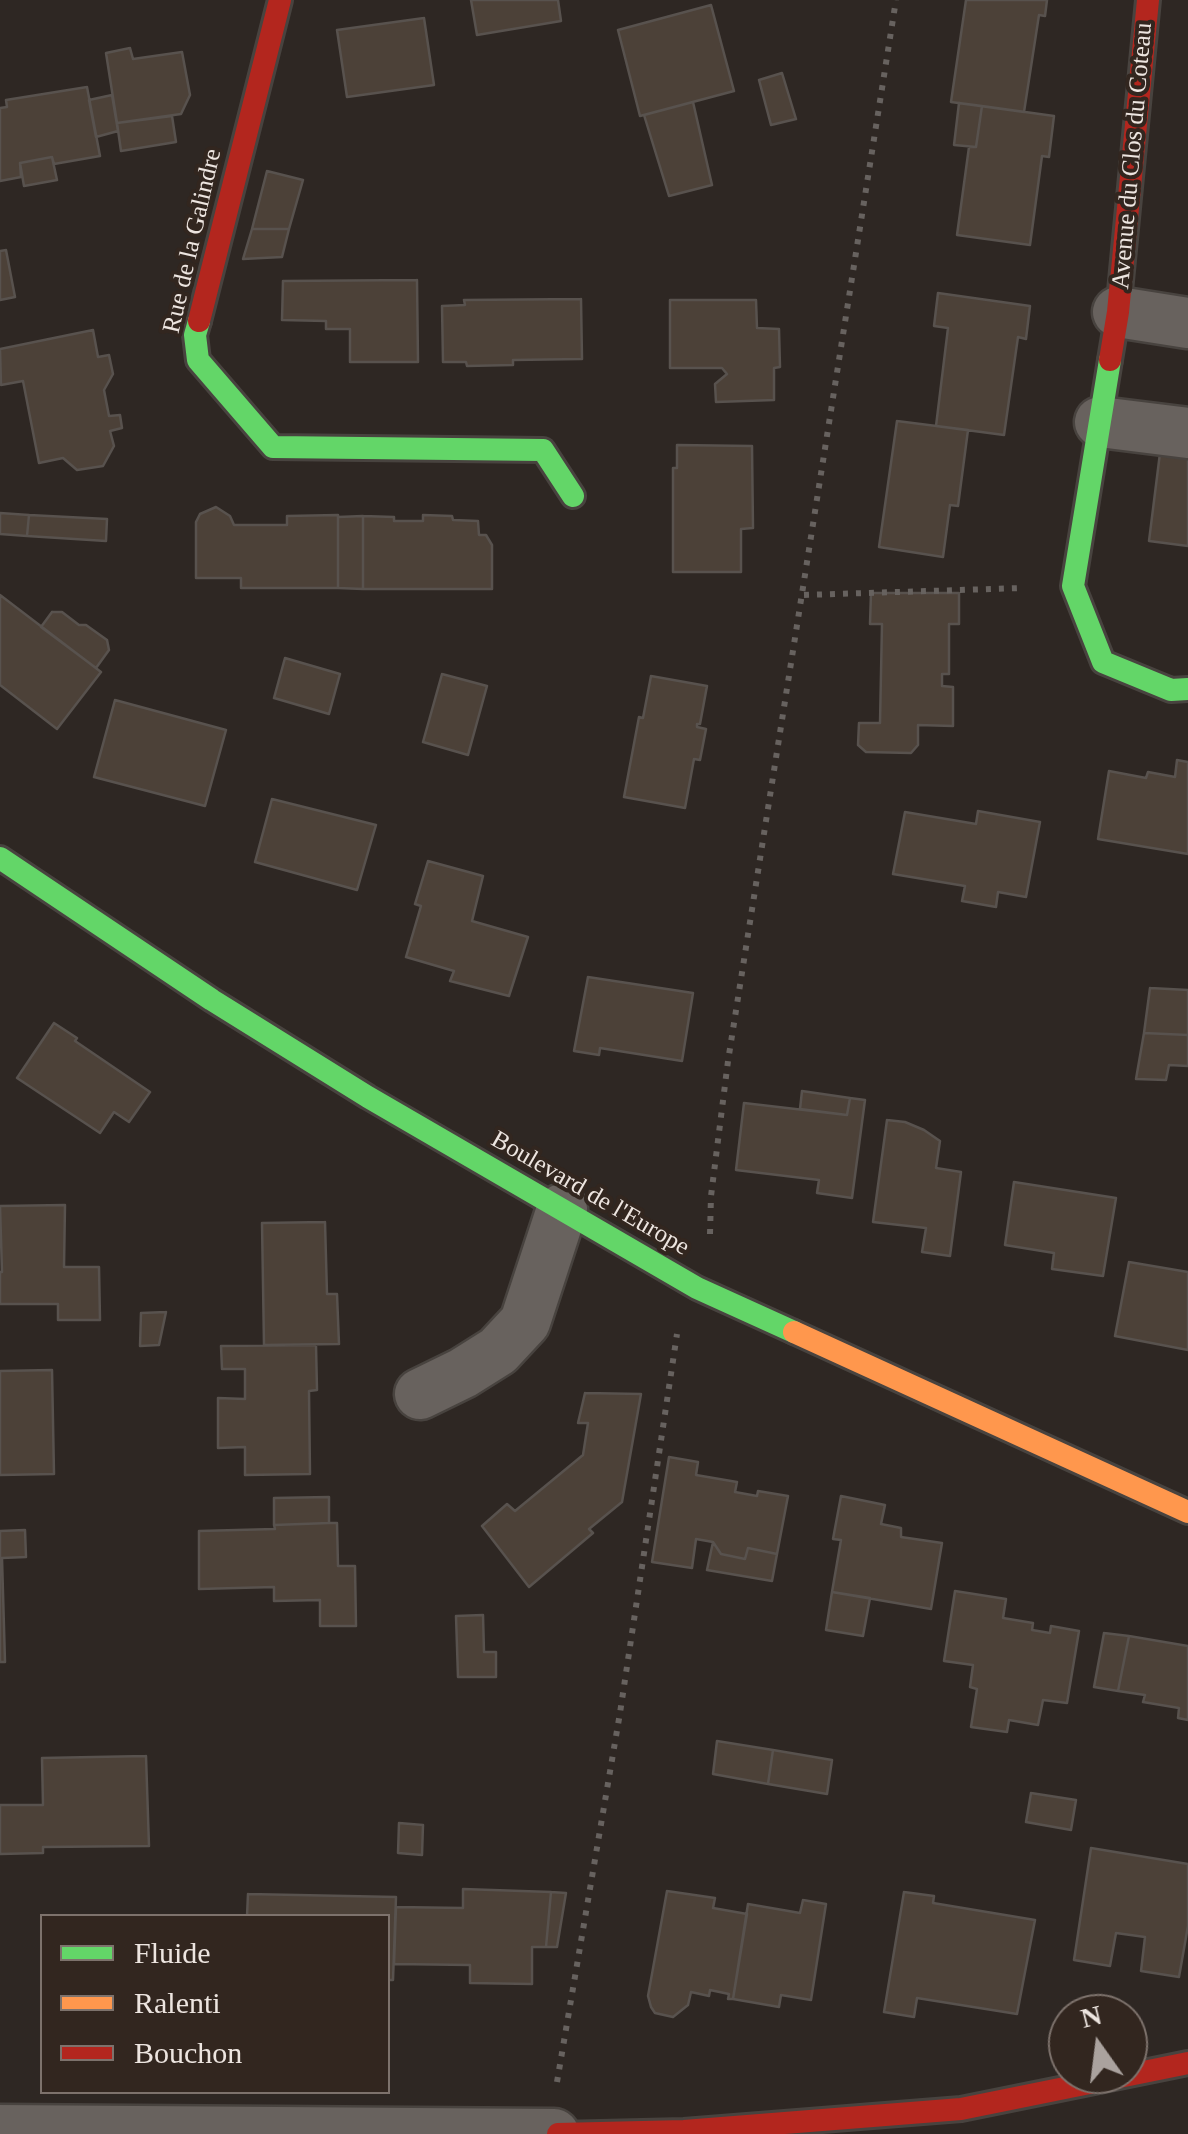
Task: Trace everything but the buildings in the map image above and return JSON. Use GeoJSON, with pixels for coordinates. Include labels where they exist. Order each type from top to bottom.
{"type":"FeatureCollection","features":[{"type":"Feature","properties":{"kind":"street","name":"Rue de la Galindre"},"geometry":{"type":"LineString","coordinates":[[280,0],[195,335],[198,360],[273,447],[543,450],[573,496]]}},
{"type":"Feature","properties":{"kind":"street","name":"Avenue du Clos du Coteau"},"geometry":{"type":"LineString","coordinates":[[1073,586],[1118,312],[1148,0]]}},
{"type":"Feature","properties":{"kind":"street","name":"Avenue du Clos du Coteau"},"geometry":{"type":"LineString","coordinates":[[1118,312],[1188,322]]}},
{"type":"Feature","properties":{"kind":"street"},"geometry":{"type":"LineString","coordinates":[[1100,422],[1188,433]]}},
{"type":"Feature","properties":{"kind":"street"},"geometry":{"type":"LineString","coordinates":[[1073,586],[1103,662],[1171,690],[1188,690]]}},
{"type":"Feature","properties":{"kind":"street","name":"Boulevard de l'Europe"},"geometry":{"type":"LineString","coordinates":[[0,858],[258,1030],[696,1288],[1188,1512]]}},
{"type":"Feature","properties":{"kind":"street"},"geometry":{"type":"LineString","coordinates":[[420,1394],[498,1352],[524,1322],[562,1208]]}},
{"type":"Feature","properties":{"kind":"street"},"geometry":{"type":"LineString","coordinates":[[0,2130],[556,2119],[684,2132],[962,2109],[1188,2063]]}},
{"type":"Feature","properties":{"kind":"path"},"geometry":{"type":"LineString","coordinates":[[710,1246],[711,1196],[728,1061],[896,0]]}},
{"type":"Feature","properties":{"kind":"path"},"geometry":{"type":"LineString","coordinates":[[804,595],[1073,586]]}},
{"type":"Feature","properties":{"kind":"path"},"geometry":{"type":"LineString","coordinates":[[556,2119],[679,1322]]}},
{"type":"Feature","properties":{"kind":"traffic: fast"},"geometry":{"type":"LineString","coordinates":[[199,321],[195,335],[198,360],[273,447],[543,450],[573,496]]}},
{"type":"Feature","properties":{"kind":"traffic: fast"},"geometry":{"type":"LineString","coordinates":[[1110,360],[1073,586],[1103,662],[1171,690],[1188,689]]}},
{"type":"Feature","properties":{"kind":"traffic: fast"},"geometry":{"type":"LineString","coordinates":[[0,858],[212,1000],[368,1097],[697,1288],[794,1332]]}},
{"type":"Feature","properties":{"kind":"traffic: slow"},"geometry":{"type":"LineString","coordinates":[[794,1332],[1188,1512]]}},
{"type":"Feature","properties":{"kind":"traffic: jam"},"geometry":{"type":"LineString","coordinates":[[199,321],[280,0]]}},
{"type":"Feature","properties":{"kind":"traffic: jam"},"geometry":{"type":"LineString","coordinates":[[1110,360],[1148,0]]}},
{"type":"Feature","properties":{"kind":"traffic: jam"},"geometry":{"type":"LineString","coordinates":[[558,2134],[684,2131],[961,2109],[1188,2063]]}}]}
